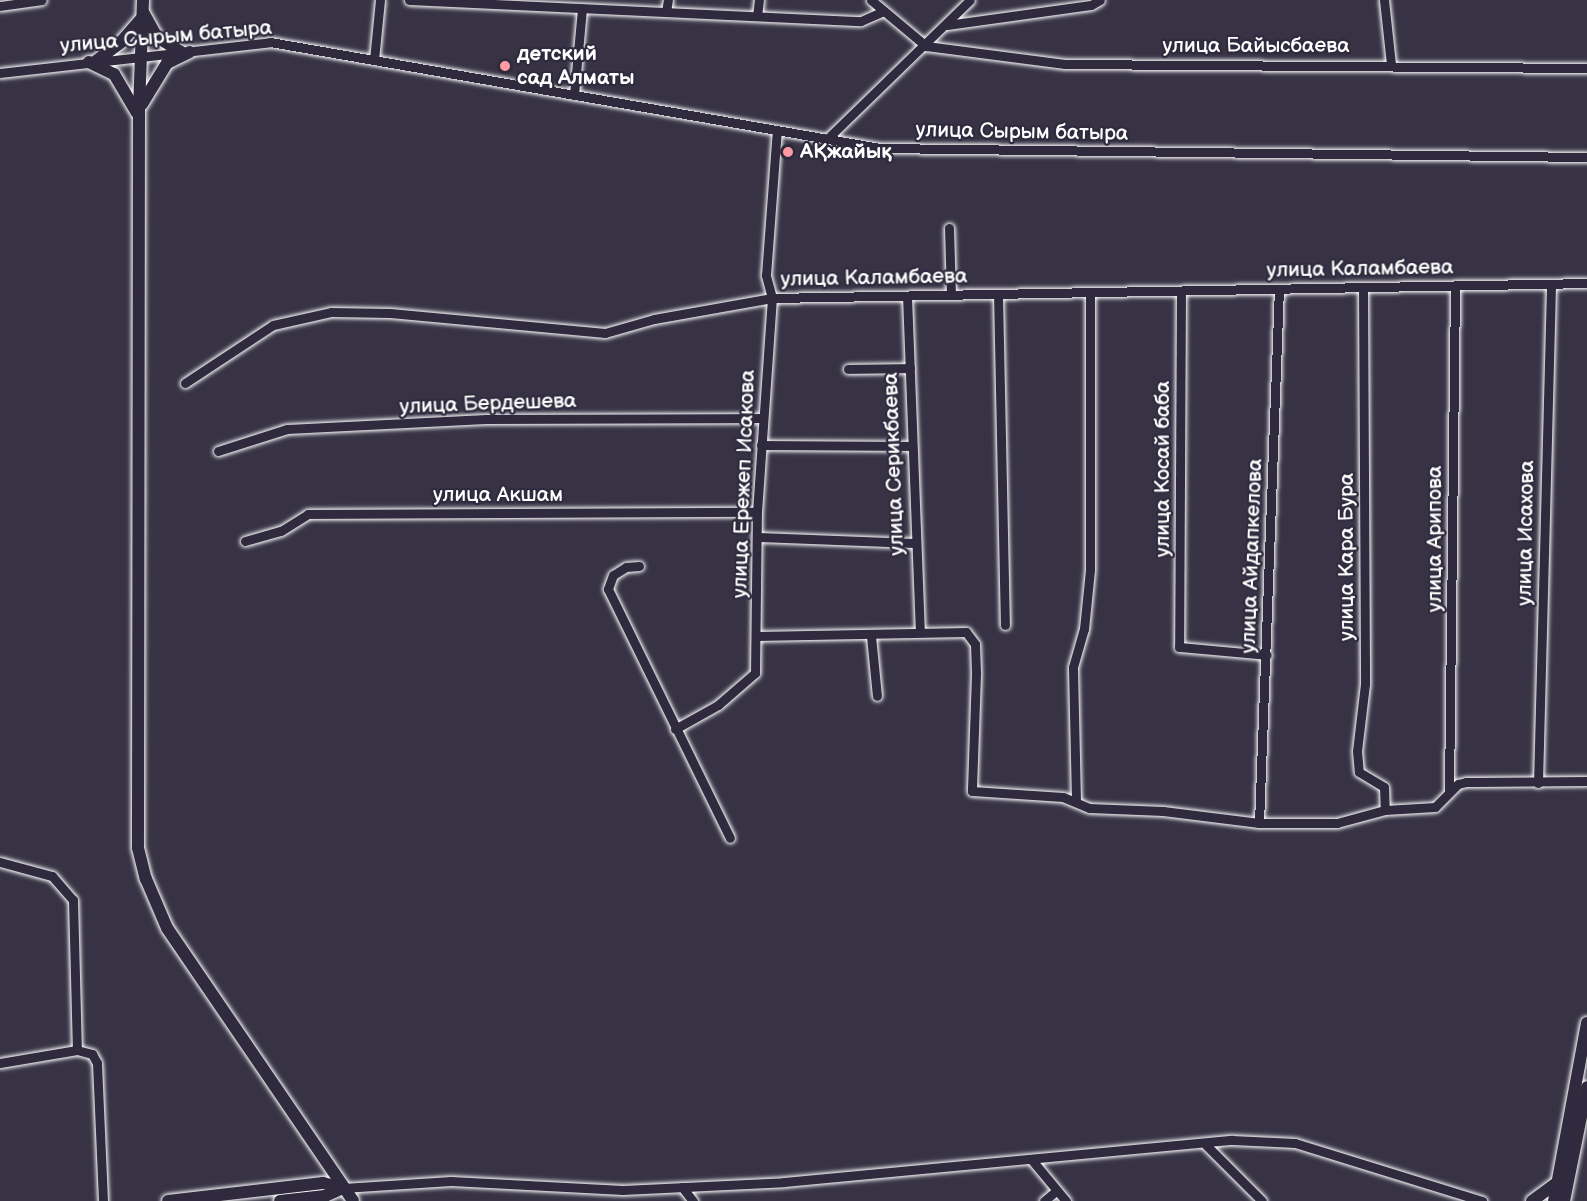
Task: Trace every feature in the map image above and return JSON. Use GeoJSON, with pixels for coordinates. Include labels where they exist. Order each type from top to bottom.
{"type":"FeatureCollection","features":[{"type":"Feature","properties":{"kind":"main road"},"geometry":{"type":"LineString","coordinates":[[142,10],[158,37],[186,52]]}},
{"type":"Feature","properties":{"kind":"main road"},"geometry":{"type":"LineString","coordinates":[[142,10],[139,114],[138,848],[146,879],[167,928],[353,1201]]}},
{"type":"Feature","properties":{"kind":"main road"},"geometry":{"type":"LineString","coordinates":[[139,114],[122,82],[92,62],[121,42],[142,10]]}},
{"type":"Feature","properties":{"kind":"main road"},"geometry":{"type":"LineString","coordinates":[[139,114],[159,72],[174,58],[186,52]]}},
{"type":"Feature","properties":{"kind":"main road"},"geometry":{"type":"LineString","coordinates":[[1554,1201],[1587,1023]]}},
{"type":"Feature","properties":{"kind":"main road"},"geometry":{"type":"LineString","coordinates":[[1564,1201],[1587,1087]]}},
{"type":"Feature","properties":{"kind":"main road"},"geometry":{"type":"LineString","coordinates":[[1532,1201],[1558,1182]]}},
{"type":"Feature","properties":{"kind":"main road"},"geometry":{"type":"LineString","coordinates":[[168,1201],[323,1183],[343,1188]]}},
{"type":"Feature","properties":{"kind":"main road"},"geometry":{"type":"LineString","coordinates":[[280,1201],[324,1196],[343,1188]]}},
{"type":"Feature","properties":{"kind":"street"},"geometry":{"type":"LineString","coordinates":[[0,6],[42,0]]}},
{"type":"Feature","properties":{"kind":"street"},"geometry":{"type":"LineString","coordinates":[[374,60],[380,0]]}},
{"type":"Feature","properties":{"kind":"street"},"geometry":{"type":"LineString","coordinates":[[409,0],[578,5],[666,12],[861,21],[881,12]]}},
{"type":"Feature","properties":{"kind":"street"},"geometry":{"type":"LineString","coordinates":[[666,12],[668,0]]}},
{"type":"Feature","properties":{"kind":"street"},"geometry":{"type":"LineString","coordinates":[[757,16],[759,0]]}},
{"type":"Feature","properties":{"kind":"street"},"geometry":{"type":"LineString","coordinates":[[871,0],[881,12],[926,46]]}},
{"type":"Feature","properties":{"kind":"street"},"geometry":{"type":"LineString","coordinates":[[827,139],[926,46],[970,0]]}},
{"type":"Feature","properties":{"kind":"street"},"geometry":{"type":"LineString","coordinates":[[947,25],[1091,5],[1100,0]]}},
{"type":"Feature","properties":{"kind":"street"},"geometry":{"type":"LineString","coordinates":[[1384,0],[1391,64]]}},
{"type":"Feature","properties":{"kind":"street"},"geometry":{"type":"LineString","coordinates":[[574,95],[578,5]]}},
{"type":"Feature","properties":{"kind":"street","name":"улица Сырым батыра"},"geometry":{"type":"LineString","coordinates":[[0,73],[270,42],[880,148],[1587,157]]}},
{"type":"Feature","properties":{"kind":"street","name":"улица Байысбаева"},"geometry":{"type":"LineString","coordinates":[[926,46],[1065,64],[1391,64],[1587,68]]}},
{"type":"Feature","properties":{"kind":"street","name":"улица Ережеп Исакова"},"geometry":{"type":"LineString","coordinates":[[675,729],[718,705],[755,673],[759,537],[757,512],[772,298],[766,275],[777,130]]}},
{"type":"Feature","properties":{"kind":"street"},"geometry":{"type":"LineString","coordinates":[[949,228],[951,295]]}},
{"type":"Feature","properties":{"kind":"street","name":"улица Каламбаева"},"geometry":{"type":"LineString","coordinates":[[185,383],[273,325],[331,312],[390,313],[605,333],[654,319],[772,298],[1587,283]]}},
{"type":"Feature","properties":{"kind":"street","name":"улица Исахова"},"geometry":{"type":"LineString","coordinates":[[1538,783],[1551,284]]}},
{"type":"Feature","properties":{"kind":"street","name":"улица Арипова"},"geometry":{"type":"LineString","coordinates":[[1449,792],[1455,286]]}},
{"type":"Feature","properties":{"kind":"street","name":"улица Кара Бура"},"geometry":{"type":"LineString","coordinates":[[1364,287],[1365,684],[1357,751],[1359,772],[1384,787],[1385,810]]}},
{"type":"Feature","properties":{"kind":"street","name":"улица Айдапкелова"},"geometry":{"type":"LineString","coordinates":[[1259,823],[1279,289]]}},
{"type":"Feature","properties":{"kind":"street","name":"улица Косай баба"},"geometry":{"type":"LineString","coordinates":[[1181,291],[1179,647],[1267,655]]}},
{"type":"Feature","properties":{"kind":"street"},"geometry":{"type":"LineString","coordinates":[[1076,801],[1073,667],[1084,628],[1090,570],[1090,292]]}},
{"type":"Feature","properties":{"kind":"street"},"geometry":{"type":"LineString","coordinates":[[998,294],[1005,625]]}},
{"type":"Feature","properties":{"kind":"street","name":"улица Серикбаева"},"geometry":{"type":"LineString","coordinates":[[907,296],[914,543],[920,631]]}},
{"type":"Feature","properties":{"kind":"street"},"geometry":{"type":"LineString","coordinates":[[848,369],[910,368]]}},
{"type":"Feature","properties":{"kind":"street","name":"улица Бердешева"},"geometry":{"type":"LineString","coordinates":[[218,451],[287,429],[486,419],[764,418]]}},
{"type":"Feature","properties":{"kind":"street"},"geometry":{"type":"LineString","coordinates":[[761,445],[912,446]]}},
{"type":"Feature","properties":{"kind":"street","name":"улица Акшам"},"geometry":{"type":"LineString","coordinates":[[245,541],[281,531],[308,514],[757,512]]}},
{"type":"Feature","properties":{"kind":"street"},"geometry":{"type":"LineString","coordinates":[[759,537],[914,543]]}},
{"type":"Feature","properties":{"kind":"street"},"geometry":{"type":"LineString","coordinates":[[639,566],[626,567],[613,574],[608,589],[730,838]]}},
{"type":"Feature","properties":{"kind":"street"},"geometry":{"type":"LineString","coordinates":[[757,636],[871,636],[958,630],[972,637],[975,644],[978,715],[972,791],[1063,796],[1089,808],[1163,811],[1259,823],[1337,823],[1385,810],[1435,807],[1449,792],[1466,782],[1587,781]]}},
{"type":"Feature","properties":{"kind":"street"},"geometry":{"type":"LineString","coordinates":[[871,636],[877,696]]}},
{"type":"Feature","properties":{"kind":"street"},"geometry":{"type":"LineString","coordinates":[[0,861],[52,876],[73,900],[77,1050]]}},
{"type":"Feature","properties":{"kind":"street"},"geometry":{"type":"LineString","coordinates":[[0,1063],[77,1050],[92,1054],[97,1063],[103,1201]]}},
{"type":"Feature","properties":{"kind":"street"},"geometry":{"type":"LineString","coordinates":[[343,1188],[451,1181],[623,1190],[682,1187],[900,1173],[1031,1159],[1206,1145],[1232,1140],[1295,1143],[1482,1201]]}},
{"type":"Feature","properties":{"kind":"street"},"geometry":{"type":"LineString","coordinates":[[1206,1145],[1263,1201]]}},
{"type":"Feature","properties":{"kind":"street"},"geometry":{"type":"LineString","coordinates":[[1031,1159],[1066,1201]]}},
{"type":"Feature","properties":{"kind":"street"},"geometry":{"type":"LineString","coordinates":[[682,1187],[693,1201]]}},
{"type":"Feature","properties":{"kind":"street"},"geometry":{"type":"LineString","coordinates":[[619,1201],[623,1190]]}},
{"type":"Feature","properties":{"kind":"street"},"geometry":{"type":"LineString","coordinates":[[1044,1201],[1056,1191]]}},
{"type":"Feature","properties":{"kind":"place","name":"детский сад Алматы"},"geometry":{"type":"Point","coordinates":[505,66]}},
{"type":"Feature","properties":{"kind":"place","name":"АҚжайық"},"geometry":{"type":"Point","coordinates":[788,152]}}]}
